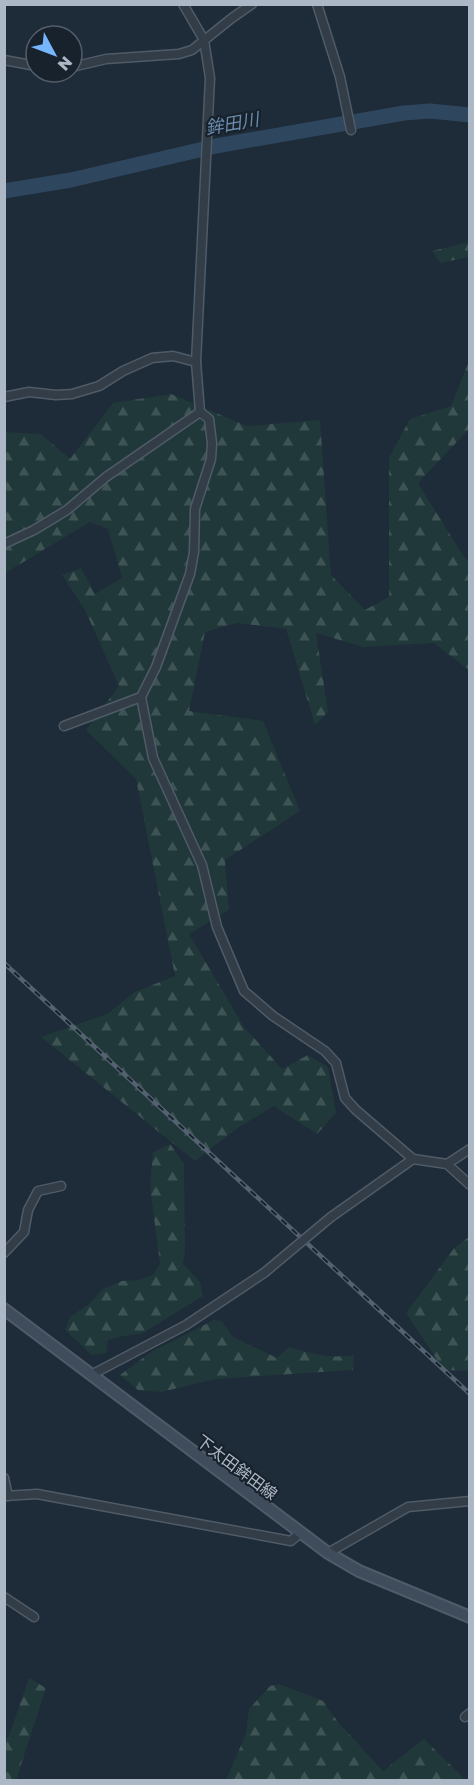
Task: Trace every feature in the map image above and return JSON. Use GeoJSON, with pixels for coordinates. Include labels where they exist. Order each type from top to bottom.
{"type":"FeatureCollection","features":[{"type":"Feature","properties":{"kind":"main road","name":"下太田鉾田線"},"geometry":{"type":"LineString","coordinates":[[4,1309],[328,1553],[369,1576],[470,1617]]}},
{"type":"Feature","properties":{"kind":"street"},"geometry":{"type":"LineString","coordinates":[[183,4],[204,40],[210,78],[196,362],[200,412],[209,419],[212,442],[211,459],[195,509],[194,552],[190,574],[156,667],[141,697],[153,758],[202,865],[218,927],[244,990],[273,1016],[325,1051],[336,1063],[345,1098],[356,1110],[413,1159],[447,1164],[470,1185]]}},
{"type":"Feature","properties":{"kind":"street"},"geometry":{"type":"LineString","coordinates":[[84,64],[106,59],[179,54],[192,50],[252,4]]}},
{"type":"Feature","properties":{"kind":"street"},"geometry":{"type":"LineString","coordinates":[[317,4],[340,77],[351,130]]}},
{"type":"Feature","properties":{"kind":"street"},"geometry":{"type":"LineString","coordinates":[[4,60],[24,64]]}},
{"type":"Feature","properties":{"kind":"street"},"geometry":{"type":"LineString","coordinates":[[4,397],[29,392],[72,394],[99,386],[123,371],[152,358],[173,356],[196,362]]}},
{"type":"Feature","properties":{"kind":"street"},"geometry":{"type":"LineString","coordinates":[[4,544],[34,530],[67,510],[106,477],[200,412]]}},
{"type":"Feature","properties":{"kind":"street"},"geometry":{"type":"LineString","coordinates":[[64,726],[141,697]]}},
{"type":"Feature","properties":{"kind":"street"},"geometry":{"type":"LineString","coordinates":[[447,1164],[470,1149]]}},
{"type":"Feature","properties":{"kind":"street"},"geometry":{"type":"LineString","coordinates":[[91,1375],[186,1325],[264,1274],[331,1217],[413,1159]]}},
{"type":"Feature","properties":{"kind":"street"},"geometry":{"type":"LineString","coordinates":[[4,1253],[24,1232],[28,1210],[38,1191],[61,1186]]}},
{"type":"Feature","properties":{"kind":"street"},"geometry":{"type":"LineString","coordinates":[[4,1478],[6,1496],[37,1494],[291,1541],[300,1533]]}},
{"type":"Feature","properties":{"kind":"street"},"geometry":{"type":"LineString","coordinates":[[328,1553],[408,1507],[470,1501]]}},
{"type":"Feature","properties":{"kind":"street"},"geometry":{"type":"LineString","coordinates":[[4,1597],[34,1617]]}},
{"type":"Feature","properties":{"kind":"green space"},"geometry":{"type":"Polygon","coordinates":[[[469,242],[469,257],[440,263],[432,251],[469,242]]]}},
{"type":"Feature","properties":{"kind":"green space"},"geometry":{"type":"Polygon","coordinates":[[[469,361],[469,429],[418,483],[469,562],[469,670],[434,643],[363,647],[316,633],[328,712],[315,725],[286,629],[237,623],[205,632],[189,711],[263,721],[300,811],[225,860],[229,910],[189,934],[244,1027],[282,1069],[308,1055],[328,1067],[336,1113],[317,1134],[274,1106],[239,1127],[195,1161],[41,1037],[107,1014],[135,992],[175,976],[136,779],[86,730],[119,686],[85,610],[62,575],[81,568],[95,594],[122,578],[108,529],[90,522],[5,573],[4,432],[41,434],[70,459],[113,403],[171,394],[247,426],[320,420],[331,575],[365,610],[389,597],[389,458],[410,419],[451,406],[469,361]]]}},
{"type":"Feature","properties":{"kind":"green space"},"geometry":{"type":"Polygon","coordinates":[[[170,1144],[184,1164],[185,1249],[183,1264],[200,1282],[203,1296],[141,1334],[108,1340],[106,1353],[92,1355],[65,1330],[70,1317],[89,1304],[103,1289],[122,1281],[138,1280],[153,1275],[160,1264],[150,1186],[153,1152],[170,1144]]]}},
{"type":"Feature","properties":{"kind":"green space"},"geometry":{"type":"Polygon","coordinates":[[[469,1237],[469,1371],[444,1370],[406,1313],[455,1247],[469,1237]]]}},
{"type":"Feature","properties":{"kind":"green space"},"geometry":{"type":"Polygon","coordinates":[[[214,1320],[222,1321],[233,1337],[277,1358],[289,1347],[329,1356],[354,1355],[353,1370],[216,1379],[161,1392],[138,1390],[120,1375],[151,1352],[214,1320]]]}},
{"type":"Feature","properties":{"kind":"green space"},"geometry":{"type":"Polygon","coordinates":[[[29,1678],[46,1688],[16,1780],[5,1780],[5,1740],[9,1736],[29,1678]]]}},
{"type":"Feature","properties":{"kind":"green space"},"geometry":{"type":"Polygon","coordinates":[[[279,1684],[323,1701],[338,1722],[383,1771],[424,1739],[466,1780],[226,1780],[246,1734],[249,1709],[270,1686],[279,1684]]]}},
{"type":"Feature","properties":{"kind":"waterway","name":"鉾田川"},"geometry":{"type":"LineString","coordinates":[[4,191],[71,180],[216,146],[404,113],[430,111],[470,115]]}},
{"type":"Feature","properties":{"kind":"railway"},"geometry":{"type":"LineString","coordinates":[[4,963],[470,1394]]}}]}
